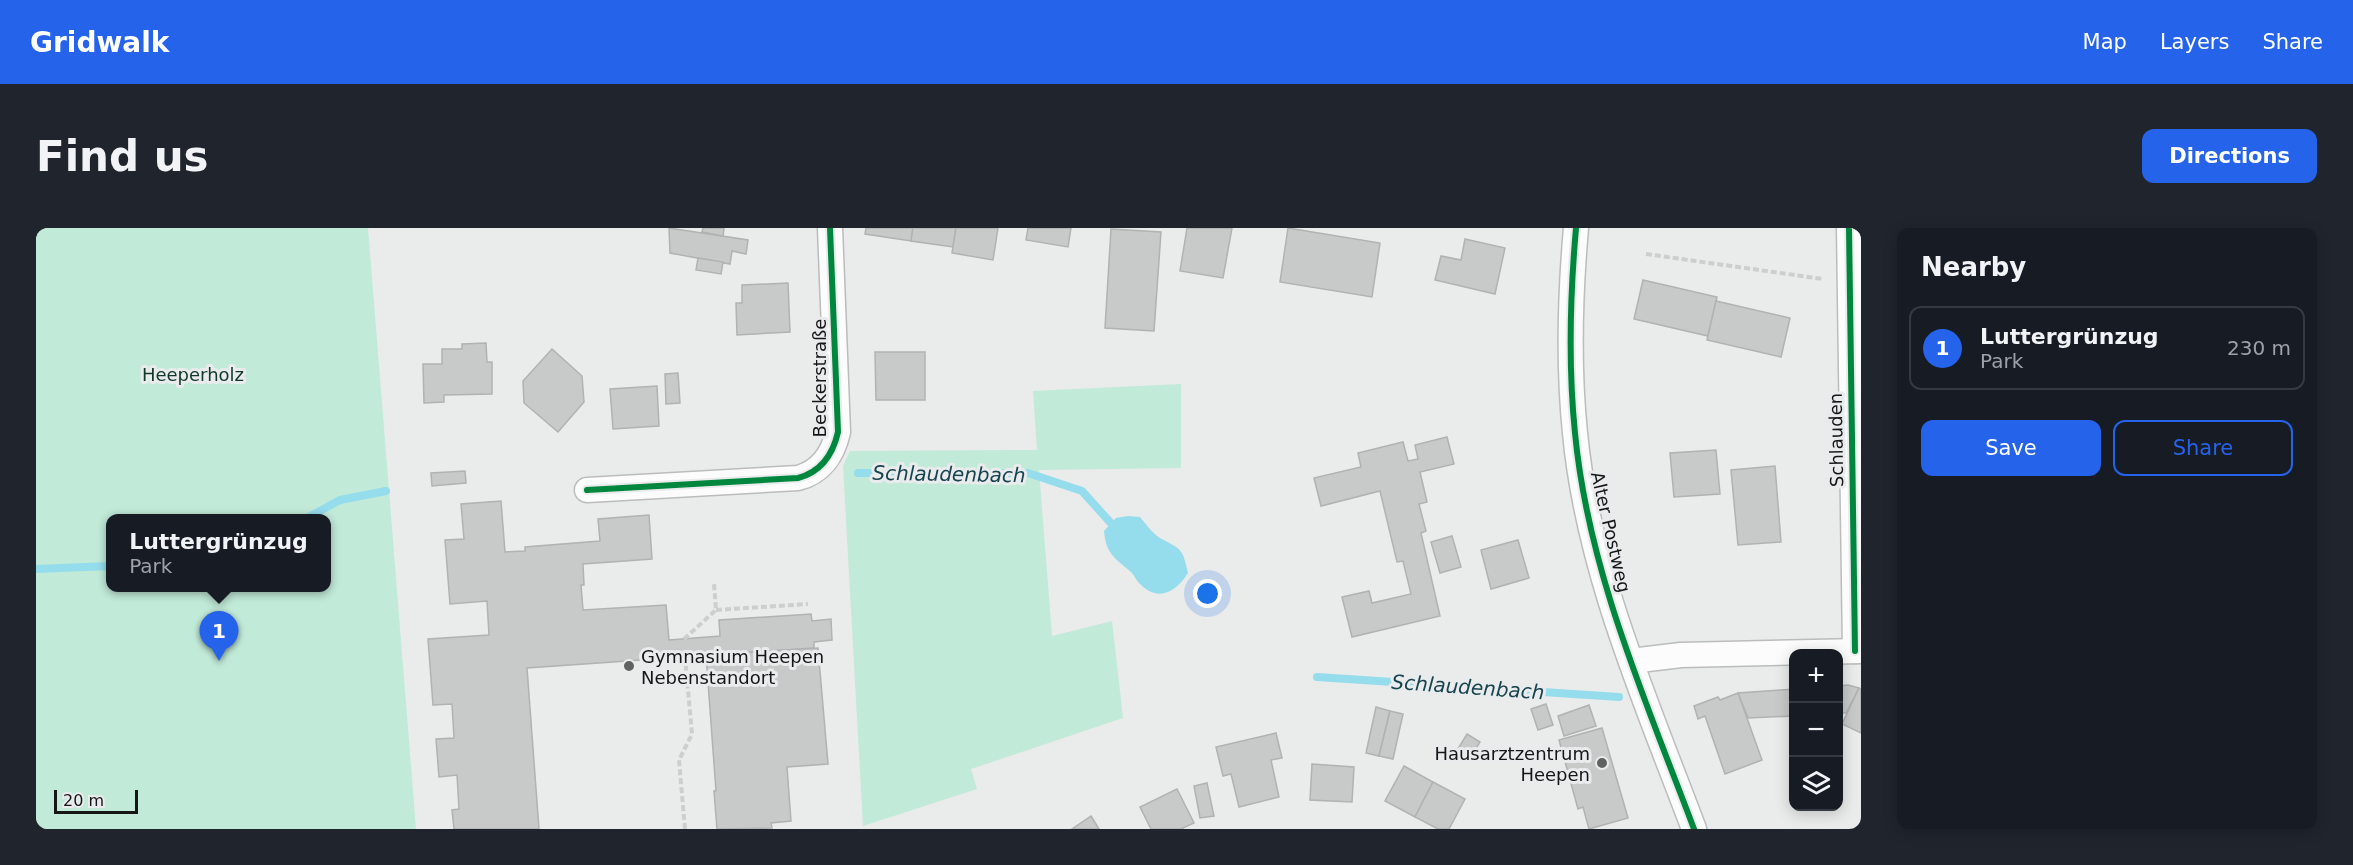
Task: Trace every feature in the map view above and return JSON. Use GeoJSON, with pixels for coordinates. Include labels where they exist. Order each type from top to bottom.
{"type":"FeatureCollection","features":[{"type":"Feature","properties":{"kind":"street","name":"Beckerstraße"},"geometry":{"type":"LineString","coordinates":[[587,490],[798,478],[808,476],[823,464],[835,444],[837,432],[831,228]]}},
{"type":"Feature","properties":{"kind":"street","name":"Alter Postweg"},"geometry":{"type":"LineString","coordinates":[[1576,228],[1570,328],[1575,433],[1585,496],[1600,565],[1631,661],[1694,829]]}},
{"type":"Feature","properties":{"kind":"street","name":"Schlauden"},"geometry":{"type":"LineString","coordinates":[[1849,228],[1858,651]]}},
{"type":"Feature","properties":{"kind":"street"},"geometry":{"type":"LineString","coordinates":[[1631,661],[1680,654],[1858,651]]}},
{"type":"Feature","properties":{"kind":"path"},"geometry":{"type":"LineString","coordinates":[[1646,254],[1850,283]]}},
{"type":"Feature","properties":{"kind":"path"},"geometry":{"type":"LineString","coordinates":[[714,584],[716,610]]}},
{"type":"Feature","properties":{"kind":"path"},"geometry":{"type":"LineString","coordinates":[[684,639],[716,610],[808,604]]}},
{"type":"Feature","properties":{"kind":"path"},"geometry":{"type":"LineString","coordinates":[[685,657],[692,734],[679,760],[685,829]]}},
{"type":"Feature","properties":{"kind":"green space","name":"Heeperholz"},"geometry":{"type":"Polygon","coordinates":[[[36,228],[368,228],[416,829],[36,829],[36,228]]]}},
{"type":"Feature","properties":{"kind":"green space"},"geometry":{"type":"Polygon","coordinates":[[[1181,384],[1181,468],[1039,470],[1052,636],[1112,621],[1123,718],[971,769],[977,789],[863,826],[843,466],[850,451],[1037,450],[1033,391],[1181,384]]]}},
{"type":"Feature","properties":{"kind":"water"},"geometry":{"type":"Polygon","coordinates":[[[1140,517],[1154,534],[1177,547],[1182,553],[1188,573],[1172,590],[1160,594],[1146,589],[1109,550],[1104,531],[1116,518],[1140,517]]]}},
{"type":"Feature","properties":{"kind":"building"},"geometry":{"type":"Polygon","coordinates":[[[669,228],[748,240],[746,254],[732,251],[730,264],[670,253],[669,228]]]}},
{"type":"Feature","properties":{"kind":"building"},"geometry":{"type":"Polygon","coordinates":[[[703,228],[724,228],[723,236],[702,232],[703,228]]]}},
{"type":"Feature","properties":{"kind":"building"},"geometry":{"type":"Polygon","coordinates":[[[866,228],[913,228],[911,241],[865,234],[866,228]]]}},
{"type":"Feature","properties":{"kind":"building"},"geometry":{"type":"Polygon","coordinates":[[[913,228],[956,228],[953,247],[911,241],[913,228]]]}},
{"type":"Feature","properties":{"kind":"building"},"geometry":{"type":"Polygon","coordinates":[[[956,228],[998,228],[993,260],[952,253],[956,228]]]}},
{"type":"Feature","properties":{"kind":"building"},"geometry":{"type":"Polygon","coordinates":[[[1028,228],[1071,228],[1068,247],[1026,240],[1028,228]]]}},
{"type":"Feature","properties":{"kind":"building"},"geometry":{"type":"Polygon","coordinates":[[[1187,228],[1232,228],[1223,278],[1180,271],[1187,228]]]}},
{"type":"Feature","properties":{"kind":"building"},"geometry":{"type":"Polygon","coordinates":[[[1288,228],[1380,243],[1372,297],[1280,282],[1288,228]]]}},
{"type":"Feature","properties":{"kind":"building"},"geometry":{"type":"Polygon","coordinates":[[[1111,229],[1161,232],[1154,331],[1105,328],[1111,229]]]}},
{"type":"Feature","properties":{"kind":"building"},"geometry":{"type":"Polygon","coordinates":[[[1465,239],[1505,248],[1495,294],[1435,280],[1441,256],[1461,260],[1465,239]]]}},
{"type":"Feature","properties":{"kind":"building"},"geometry":{"type":"Polygon","coordinates":[[[698,258],[723,262],[721,274],[696,270],[698,258]]]}},
{"type":"Feature","properties":{"kind":"building"},"geometry":{"type":"Polygon","coordinates":[[[1643,280],[1717,297],[1708,336],[1634,319],[1643,280]]]}},
{"type":"Feature","properties":{"kind":"building"},"geometry":{"type":"Polygon","coordinates":[[[788,283],[790,332],[737,335],[736,303],[742,303],[742,285],[788,283]]]}},
{"type":"Feature","properties":{"kind":"building"},"geometry":{"type":"Polygon","coordinates":[[[1716,301],[1790,318],[1781,357],[1707,340],[1716,301]]]}},
{"type":"Feature","properties":{"kind":"building"},"geometry":{"type":"Polygon","coordinates":[[[486,343],[487,362],[492,362],[492,394],[444,395],[444,402],[424,403],[423,364],[442,364],[442,349],[462,349],[462,344],[486,343]]]}},
{"type":"Feature","properties":{"kind":"building"},"geometry":{"type":"Polygon","coordinates":[[[552,349],[582,376],[584,402],[558,432],[524,403],[523,381],[552,349]]]}},
{"type":"Feature","properties":{"kind":"building"},"geometry":{"type":"Polygon","coordinates":[[[875,352],[925,352],[925,400],[876,400],[875,352]]]}},
{"type":"Feature","properties":{"kind":"building"},"geometry":{"type":"Polygon","coordinates":[[[678,373],[680,403],[666,404],[665,374],[678,373]]]}},
{"type":"Feature","properties":{"kind":"building"},"geometry":{"type":"Polygon","coordinates":[[[657,386],[659,426],[613,429],[610,389],[657,386]]]}},
{"type":"Feature","properties":{"kind":"building"},"geometry":{"type":"Polygon","coordinates":[[[1447,437],[1454,464],[1420,472],[1427,502],[1419,504],[1426,531],[1421,533],[1440,616],[1352,637],[1342,597],[1369,591],[1372,603],[1411,594],[1403,561],[1397,562],[1380,491],[1321,506],[1314,478],[1361,467],[1358,453],[1403,442],[1408,461],[1418,459],[1415,445],[1447,437]]]}},
{"type":"Feature","properties":{"kind":"building"},"geometry":{"type":"Polygon","coordinates":[[[1716,450],[1720,494],[1674,497],[1670,453],[1716,450]]]}},
{"type":"Feature","properties":{"kind":"building"},"geometry":{"type":"Polygon","coordinates":[[[1775,466],[1781,542],[1738,545],[1731,470],[1775,466]]]}},
{"type":"Feature","properties":{"kind":"building"},"geometry":{"type":"Polygon","coordinates":[[[465,471],[466,483],[432,486],[431,473],[465,471]]]}},
{"type":"Feature","properties":{"kind":"building"},"geometry":{"type":"Polygon","coordinates":[[[501,501],[505,552],[525,551],[525,547],[600,541],[598,519],[649,515],[652,559],[583,564],[584,585],[581,585],[583,610],[666,605],[669,640],[720,636],[719,620],[811,614],[812,621],[831,619],[832,640],[814,642],[814,648],[527,668],[539,829],[454,829],[452,810],[459,809],[457,775],[439,777],[436,739],[454,738],[452,704],[433,705],[428,639],[489,635],[487,601],[450,604],[445,540],[464,539],[461,504],[501,501]]]}},
{"type":"Feature","properties":{"kind":"building"},"geometry":{"type":"Polygon","coordinates":[[[1452,536],[1461,567],[1440,573],[1431,542],[1452,536]]]}},
{"type":"Feature","properties":{"kind":"building"},"geometry":{"type":"Polygon","coordinates":[[[1518,540],[1529,578],[1491,589],[1481,550],[1518,540]]]}},
{"type":"Feature","properties":{"kind":"building"},"geometry":{"type":"Polygon","coordinates":[[[818,648],[828,764],[787,767],[791,821],[771,823],[772,828],[717,829],[706,655],[818,648]]]}},
{"type":"Feature","properties":{"kind":"building"},"geometry":{"type":"Polygon","coordinates":[[[1843,686],[1859,688],[1846,713],[1843,713],[1843,686]]]}},
{"type":"Feature","properties":{"kind":"building"},"geometry":{"type":"Polygon","coordinates":[[[1859,688],[1861,689],[1861,733],[1843,724],[1859,688]]]}},
{"type":"Feature","properties":{"kind":"building"},"geometry":{"type":"Polygon","coordinates":[[[1789,689],[1789,716],[1748,718],[1738,693],[1789,689]]]}},
{"type":"Feature","properties":{"kind":"building"},"geometry":{"type":"Polygon","coordinates":[[[1738,693],[1762,760],[1725,774],[1705,716],[1698,719],[1694,706],[1718,697],[1720,700],[1738,693]]]}},
{"type":"Feature","properties":{"kind":"building"},"geometry":{"type":"Polygon","coordinates":[[[1546,704],[1553,725],[1538,730],[1531,709],[1546,704]]]}},
{"type":"Feature","properties":{"kind":"building"},"geometry":{"type":"Polygon","coordinates":[[[1589,705],[1596,726],[1564,736],[1558,716],[1589,705]]]}},
{"type":"Feature","properties":{"kind":"building"},"geometry":{"type":"Polygon","coordinates":[[[1376,707],[1390,711],[1379,756],[1366,753],[1376,707]]]}},
{"type":"Feature","properties":{"kind":"building"},"geometry":{"type":"Polygon","coordinates":[[[1390,711],[1403,714],[1393,759],[1379,756],[1390,711]]]}},
{"type":"Feature","properties":{"kind":"building"},"geometry":{"type":"Polygon","coordinates":[[[1602,728],[1628,818],[1589,829],[1583,807],[1578,809],[1559,740],[1602,728]]]}},
{"type":"Feature","properties":{"kind":"building"},"geometry":{"type":"Polygon","coordinates":[[[1276,733],[1282,758],[1271,760],[1279,797],[1239,807],[1231,774],[1223,776],[1216,747],[1276,733]]]}},
{"type":"Feature","properties":{"kind":"building"},"geometry":{"type":"Polygon","coordinates":[[[1467,734],[1480,742],[1469,760],[1456,752],[1467,734]]]}},
{"type":"Feature","properties":{"kind":"building"},"geometry":{"type":"Polygon","coordinates":[[[1312,764],[1354,767],[1352,802],[1310,800],[1312,764]]]}},
{"type":"Feature","properties":{"kind":"building"},"geometry":{"type":"Polygon","coordinates":[[[1404,766],[1433,782],[1415,817],[1385,801],[1404,766]]]}},
{"type":"Feature","properties":{"kind":"building"},"geometry":{"type":"Polygon","coordinates":[[[1433,782],[1465,799],[1449,829],[1438,829],[1415,817],[1433,782]]]}},
{"type":"Feature","properties":{"kind":"building"},"geometry":{"type":"Polygon","coordinates":[[[1207,783],[1214,816],[1200,818],[1194,786],[1207,783]]]}},
{"type":"Feature","properties":{"kind":"building"},"geometry":{"type":"Polygon","coordinates":[[[1177,789],[1194,823],[1181,829],[1151,829],[1140,807],[1177,789]]]}},
{"type":"Feature","properties":{"kind":"building"},"geometry":{"type":"Polygon","coordinates":[[[1091,816],[1099,829],[1072,829],[1091,816]]]}},
{"type":"Feature","properties":{"kind":"waterway","name":"Schlaudenbach"},"geometry":{"type":"LineString","coordinates":[[858,473],[1028,473],[1082,491],[1118,531]]}},
{"type":"Feature","properties":{"kind":"waterway","name":"Schlaudenbach"},"geometry":{"type":"LineString","coordinates":[[314,514],[340,500],[386,491]]}},
{"type":"Feature","properties":{"kind":"waterway","name":"Schlaudenbach"},"geometry":{"type":"LineString","coordinates":[[36,569],[106,566]]}},
{"type":"Feature","properties":{"kind":"waterway","name":"Schlaudenbach"},"geometry":{"type":"LineString","coordinates":[[1317,677],[1619,697]]}},
{"type":"Feature","properties":{"kind":"cycle path"},"geometry":{"type":"LineString","coordinates":[[587,490],[798,478],[813,471],[825,461],[833,448],[838,432],[830,228]]}},
{"type":"Feature","properties":{"kind":"cycle path"},"geometry":{"type":"LineString","coordinates":[[1576,228],[1571,305],[1573,407],[1582,484],[1592,535],[1621,635],[1694,829]]}},
{"type":"Feature","properties":{"kind":"cycle path"},"geometry":{"type":"LineString","coordinates":[[1849,228],[1855,651]]}},
{"type":"Feature","properties":{"kind":"place","name":"Luttergrünzug"},"geometry":{"type":"Point","coordinates":[219,661]}},
{"type":"Feature","properties":{"kind":"place","name":"Gymnasium Heepen Nebenstandort"},"geometry":{"type":"Point","coordinates":[629,666]}},
{"type":"Feature","properties":{"kind":"place","name":"Hausarztzentrum Heepen"},"geometry":{"type":"Point","coordinates":[1602,763]}}]}
